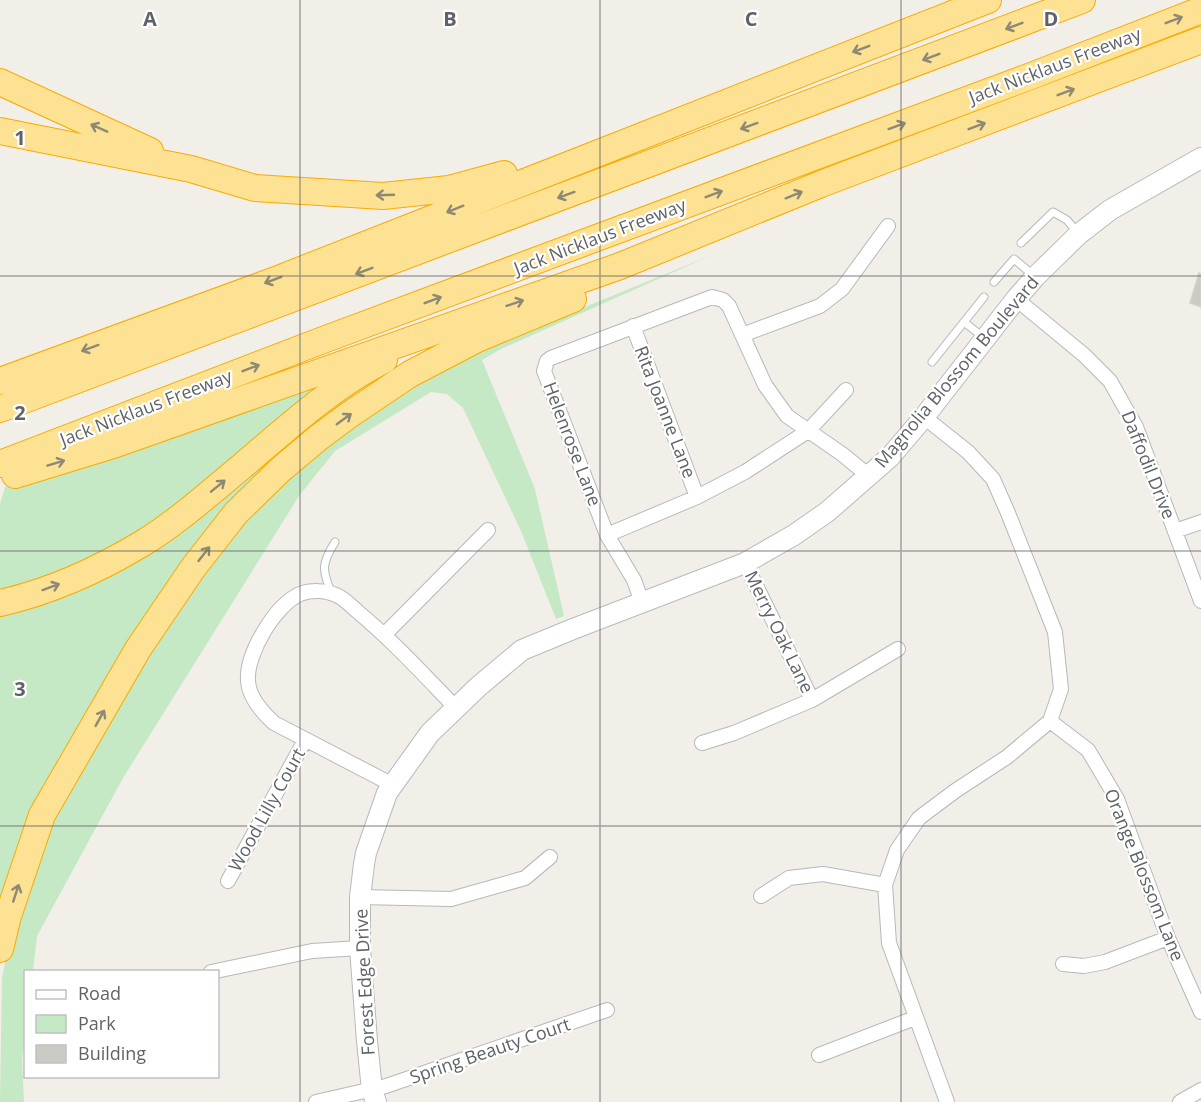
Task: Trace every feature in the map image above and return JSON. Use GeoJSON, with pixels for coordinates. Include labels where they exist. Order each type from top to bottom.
{"type":"FeatureCollection","features":[{"type":"Feature","properties":{"kind":"highway"},"geometry":{"type":"LineString","coordinates":[[0,381],[273,281],[988,0]]}},
{"type":"Feature","properties":{"kind":"highway"},"geometry":{"type":"LineString","coordinates":[[0,409],[1083,0]]}},
{"type":"Feature","properties":{"kind":"highway","name":"Jack Nicklaus Freeway"},"geometry":{"type":"LineString","coordinates":[[0,464],[323,340],[1022,80],[1201,10]]}},
{"type":"Feature","properties":{"kind":"highway"},"geometry":{"type":"LineString","coordinates":[[0,480],[116,444],[620,266],[821,184],[1201,40]]}},
{"type":"Feature","properties":{"kind":"highway"},"geometry":{"type":"LineString","coordinates":[[0,131],[191,169],[255,188],[383,196],[449,189],[518,170],[783,80]]}},
{"type":"Feature","properties":{"kind":"highway"},"geometry":{"type":"LineString","coordinates":[[0,82],[191,169]]}},
{"type":"Feature","properties":{"kind":"highway"},"geometry":{"type":"LineString","coordinates":[[0,949],[8,916],[42,815],[138,649],[193,568],[236,513],[280,470],[318,438],[410,375],[477,339],[569,301],[620,266]]}},
{"type":"Feature","properties":{"kind":"highway"},"geometry":{"type":"LineString","coordinates":[[0,603],[59,584],[144,542],[240,468],[304,413],[374,365],[459,322]]}},
{"type":"Feature","properties":{"kind":"street","name":"Magnolia Blossom Boulevard"},"geometry":{"type":"LineString","coordinates":[[573,629],[745,563],[794,535],[827,512],[890,457],[1016,299],[1079,234],[1110,210],[1201,158]]}},
{"type":"Feature","properties":{"kind":"street"},"geometry":{"type":"LineString","coordinates":[[742,335],[820,306],[842,289],[888,226]]}},
{"type":"Feature","properties":{"kind":"street","name":"Helenrose Lane"},"geometry":{"type":"LineString","coordinates":[[642,602],[634,580],[607,535],[544,371],[544,366],[551,358],[712,297],[723,300],[729,306],[765,385],[787,416],[842,454],[869,476]]}},
{"type":"Feature","properties":{"kind":"street","name":"Daffodil Drive"},"geometry":{"type":"LineString","coordinates":[[1016,299],[1110,381],[1136,427],[1201,600]]}},
{"type":"Feature","properties":{"kind":"street","name":"Rita Joanne Lane"},"geometry":{"type":"LineString","coordinates":[[633,326],[697,497]]}},
{"type":"Feature","properties":{"kind":"street"},"geometry":{"type":"LineString","coordinates":[[607,535],[697,497],[745,472],[807,431],[846,390]]}},
{"type":"Feature","properties":{"kind":"street"},"geometry":{"type":"LineString","coordinates":[[924,417],[968,452],[993,479],[1055,632],[1061,689],[1050,722],[1007,757],[919,818],[897,850],[885,885],[889,943],[947,1102]]}},
{"type":"Feature","properties":{"kind":"street"},"geometry":{"type":"LineString","coordinates":[[1175,531],[1201,522]]}},
{"type":"Feature","properties":{"kind":"street"},"geometry":{"type":"LineString","coordinates":[[385,634],[488,530]]}},
{"type":"Feature","properties":{"kind":"street","name":"Merry Oak Lane"},"geometry":{"type":"LineString","coordinates":[[745,563],[812,700]]}},
{"type":"Feature","properties":{"kind":"street"},"geometry":{"type":"LineString","coordinates":[[393,785],[274,723],[259,710],[248,682],[253,652],[274,616],[286,603],[301,594],[319,591],[337,595],[385,634],[456,708]]}},
{"type":"Feature","properties":{"kind":"street","name":"Forest Edge Drive"},"geometry":{"type":"LineString","coordinates":[[374,1096],[360,948],[360,897],[366,853],[387,793],[430,733],[479,686],[522,650],[573,629]]}},
{"type":"Feature","properties":{"kind":"street"},"geometry":{"type":"LineString","coordinates":[[702,743],[734,733],[812,700],[898,649]]}},
{"type":"Feature","properties":{"kind":"street","name":"Orange Blossom Lane"},"geometry":{"type":"LineString","coordinates":[[1050,722],[1088,750],[1116,799],[1168,938],[1201,1012]]}},
{"type":"Feature","properties":{"kind":"street","name":"Wood Lilly Court"},"geometry":{"type":"LineString","coordinates":[[228,880],[305,740]]}},
{"type":"Feature","properties":{"kind":"street"},"geometry":{"type":"LineString","coordinates":[[360,897],[451,899],[525,878],[550,857]]}},
{"type":"Feature","properties":{"kind":"street"},"geometry":{"type":"LineString","coordinates":[[761,896],[789,878],[823,874],[885,885]]}},
{"type":"Feature","properties":{"kind":"street"},"geometry":{"type":"LineString","coordinates":[[1063,964],[1084,966],[1106,962],[1168,938]]}},
{"type":"Feature","properties":{"kind":"street"},"geometry":{"type":"LineString","coordinates":[[219,970],[312,951],[360,948]]}},
{"type":"Feature","properties":{"kind":"street","name":"Spring Beauty Court"},"geometry":{"type":"LineString","coordinates":[[316,1102],[374,1096],[607,1010]]}},
{"type":"Feature","properties":{"kind":"street"},"geometry":{"type":"LineString","coordinates":[[819,1055],[915,1018]]}},
{"type":"Feature","properties":{"kind":"street"},"geometry":{"type":"LineString","coordinates":[[1180,1102],[1201,1090]]}},
{"type":"Feature","properties":{"kind":"lane"},"geometry":{"type":"LineString","coordinates":[[1021,243],[1053,212],[1067,220],[1079,234]]}},
{"type":"Feature","properties":{"kind":"lane"},"geometry":{"type":"LineString","coordinates":[[994,282],[1014,260],[1035,277]]}},
{"type":"Feature","properties":{"kind":"lane"},"geometry":{"type":"LineString","coordinates":[[932,362],[984,297]]}},
{"type":"Feature","properties":{"kind":"lane"},"geometry":{"type":"LineString","coordinates":[[964,322],[985,338]]}},
{"type":"Feature","properties":{"kind":"lane"},"geometry":{"type":"LineString","coordinates":[[332,594],[323,574],[323,566],[335,542]]}},
{"type":"Feature","properties":{"kind":"green space"},"geometry":{"type":"Polygon","coordinates":[[[712,255],[501,349],[482,360],[535,489],[564,616],[556,619],[521,531],[463,408],[447,394],[431,392],[335,451],[299,496],[123,778],[37,936],[33,970],[24,970],[22,1059],[24,1102],[0,1102],[2,978],[15,915],[35,852],[189,580],[303,460],[399,391],[475,352],[712,255]]]}},
{"type":"Feature","properties":{"kind":"green space"},"geometry":{"type":"Polygon","coordinates":[[[407,362],[219,521],[0,916],[0,613],[23,608],[305,426],[369,381],[407,362]]]}},
{"type":"Feature","properties":{"kind":"green space"},"geometry":{"type":"Polygon","coordinates":[[[328,378],[330,383],[165,517],[82,565],[0,592],[0,504],[5,487],[85,464],[328,378]]]}},
{"type":"Feature","properties":{"kind":"building"},"geometry":{"type":"Polygon","coordinates":[[[1199,273],[1201,274],[1201,307],[1190,303],[1199,273]]]}}]}
